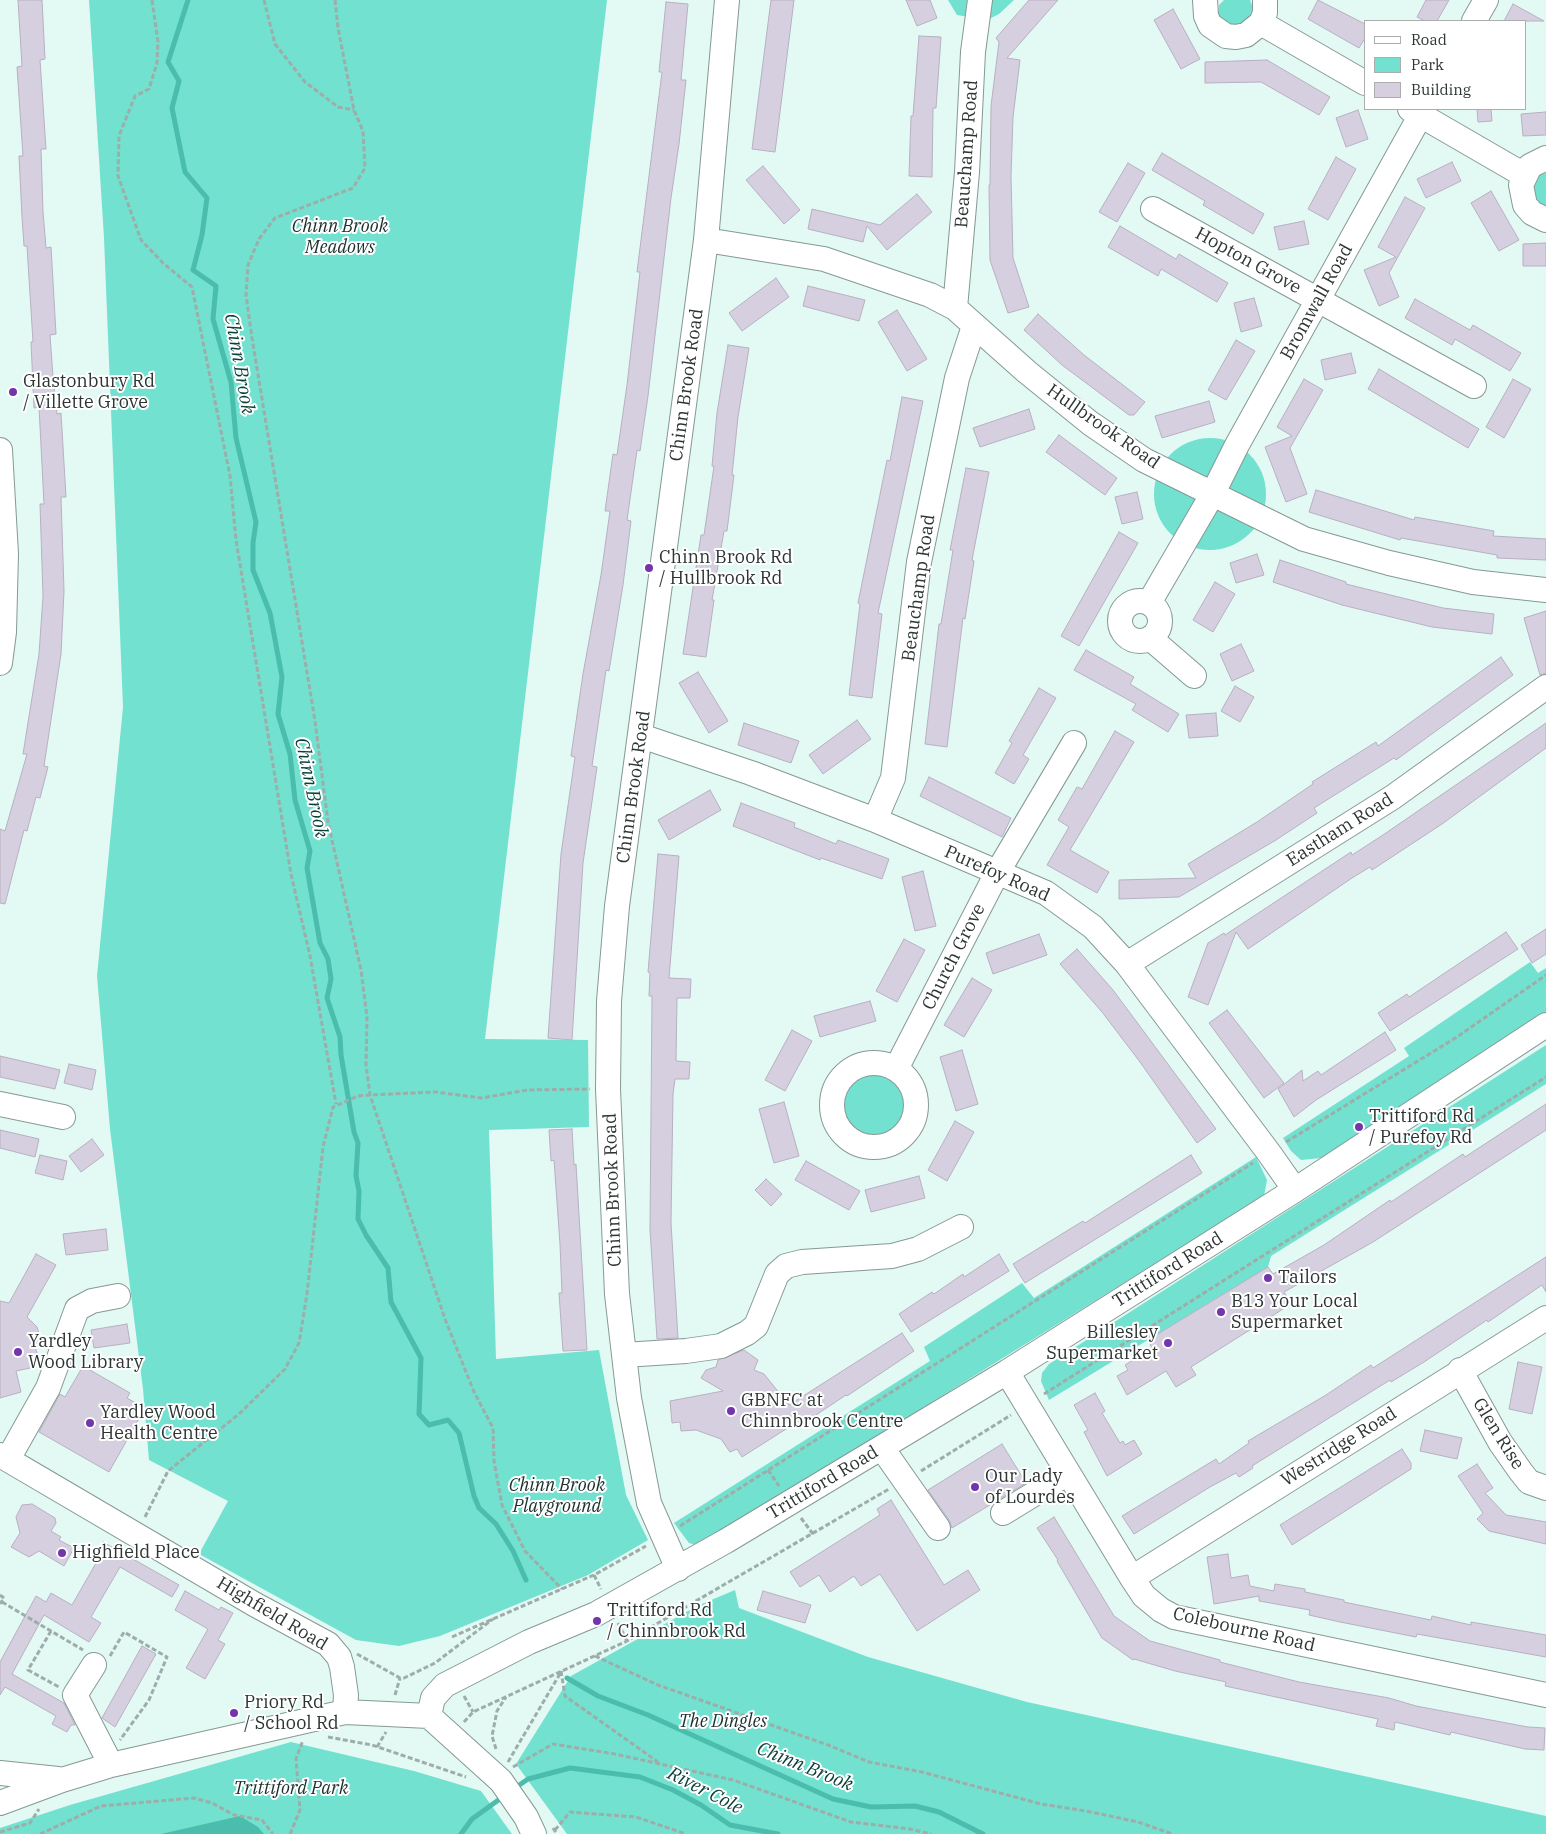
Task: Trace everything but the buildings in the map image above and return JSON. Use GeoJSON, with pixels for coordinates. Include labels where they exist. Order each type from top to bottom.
{"type":"FeatureCollection","features":[{"type":"Feature","properties":{"kind":"street","name":"Chinn Brook Road"},"geometry":{"type":"LineString","coordinates":[[678,1569],[662,1537],[649,1503],[629,1398],[617,1294],[608,1089],[608,1001],[617,906],[706,240],[726,0]]}},
{"type":"Feature","properties":{"kind":"street","name":"Beauchamp Road"},"geometry":{"type":"LineString","coordinates":[[954,308],[967,172],[973,52],[980,0]]}},
{"type":"Feature","properties":{"kind":"street"},"geometry":{"type":"LineString","coordinates":[[1205,0],[1206,16],[1210,25],[1226,36],[1246,35],[1261,23],[1265,13],[1265,0]]}},
{"type":"Feature","properties":{"kind":"street"},"geometry":{"type":"LineString","coordinates":[[1475,20],[1486,0]]}},
{"type":"Feature","properties":{"kind":"street"},"geometry":{"type":"LineString","coordinates":[[1261,23],[1364,82]]}},
{"type":"Feature","properties":{"kind":"street"},"geometry":{"type":"LineString","coordinates":[[1418,111],[1524,175]]}},
{"type":"Feature","properties":{"kind":"street","name":"Bromwall Road"},"geometry":{"type":"LineString","coordinates":[[1149,603],[1212,495],[1418,111]]}},
{"type":"Feature","properties":{"kind":"street"},"geometry":{"type":"LineString","coordinates":[[1546,158],[1530,166],[1524,175],[1522,195],[1525,205],[1532,213],[1546,220]]}},
{"type":"Feature","properties":{"kind":"street","name":"Hopton Grove"},"geometry":{"type":"LineString","coordinates":[[1153,208],[1474,386]]}},
{"type":"Feature","properties":{"kind":"street","name":"Hullbrook Road"},"geometry":{"type":"LineString","coordinates":[[706,240],[824,259],[930,295],[954,308],[1090,423],[1144,460],[1304,539],[1389,563],[1474,582],[1546,590]]}},
{"type":"Feature","properties":{"kind":"street","name":"Beauchamp Road"},"geometry":{"type":"LineString","coordinates":[[875,820],[894,778],[919,562],[957,378],[974,326]]}},
{"type":"Feature","properties":{"kind":"street"},"geometry":{"type":"LineString","coordinates":[[0,459],[6,554],[4,632],[0,664]]}},
{"type":"Feature","properties":{"kind":"street"},"geometry":{"type":"LineString","coordinates":[[1143,601],[1154,606],[1160,617],[1159,630],[1150,638],[1137,641],[1130,638],[1121,628],[1120,621],[1124,608],[1129,604],[1143,601]]}},
{"type":"Feature","properties":{"kind":"street"},"geometry":{"type":"LineString","coordinates":[[1150,638],[1194,676]]}},
{"type":"Feature","properties":{"kind":"street","name":"Eastham Road"},"geometry":{"type":"LineString","coordinates":[[1127,964],[1393,797],[1546,687]]}},
{"type":"Feature","properties":{"kind":"street","name":"Purefoy Road"},"geometry":{"type":"LineString","coordinates":[[641,736],[752,773],[875,820],[1046,894],[1093,927],[1127,964],[1269,1152],[1295,1190]]}},
{"type":"Feature","properties":{"kind":"street","name":"Church Grove"},"geometry":{"type":"LineString","coordinates":[[896,1069],[997,873],[1074,743]]}},
{"type":"Feature","properties":{"kind":"street","name":"Trittiford Road"},"geometry":{"type":"LineString","coordinates":[[429,1716],[433,1698],[445,1685],[529,1642],[596,1614],[678,1569],[882,1448],[1008,1372],[1295,1190],[1546,1025]]}},
{"type":"Feature","properties":{"kind":"street"},"geometry":{"type":"LineString","coordinates":[[0,1104],[63,1118]]}},
{"type":"Feature","properties":{"kind":"street"},"geometry":{"type":"LineString","coordinates":[[624,1355],[686,1351],[721,1346],[747,1333],[756,1326],[777,1274],[786,1266],[802,1262],[892,1256],[918,1249],[961,1227]]}},
{"type":"Feature","properties":{"kind":"street"},"geometry":{"type":"LineString","coordinates":[[4,1457],[48,1388],[77,1309],[92,1301],[118,1296]]}},
{"type":"Feature","properties":{"kind":"street","name":"Westridge Road"},"geometry":{"type":"LineString","coordinates":[[1132,1578],[1460,1370],[1546,1318]]}},
{"type":"Feature","properties":{"kind":"street","name":"Glen Rise"},"geometry":{"type":"LineString","coordinates":[[1460,1370],[1500,1442],[1521,1472],[1529,1482],[1546,1488]]}},
{"type":"Feature","properties":{"kind":"street","name":"Colebourne Road"},"geometry":{"type":"LineString","coordinates":[[1008,1372],[1144,1596],[1174,1617],[1546,1695]]}},
{"type":"Feature","properties":{"kind":"street"},"geometry":{"type":"LineString","coordinates":[[882,1448],[938,1528]]}},
{"type":"Feature","properties":{"kind":"street","name":"Highfield Road"},"geometry":{"type":"LineString","coordinates":[[4,1457],[254,1604],[328,1644],[339,1657],[342,1667],[346,1695],[345,1712]]}},
{"type":"Feature","properties":{"kind":"street"},"geometry":{"type":"LineString","coordinates":[[1003,1513],[1068,1473]]}},
{"type":"Feature","properties":{"kind":"street"},"geometry":{"type":"LineString","coordinates":[[95,1662],[75,1695],[115,1764]]}},
{"type":"Feature","properties":{"kind":"street"},"geometry":{"type":"LineString","coordinates":[[0,1779],[5,1801],[62,1780],[115,1764],[345,1712],[429,1716],[506,1772],[531,1827]]}},
{"type":"Feature","properties":{"kind":"street"},"geometry":{"type":"LineString","coordinates":[[0,1773],[62,1780]]}},
{"type":"Feature","properties":{"kind":"path"},"geometry":{"type":"LineString","coordinates":[[136,1533],[168,1471],[239,1414],[285,1368],[299,1343],[307,1294],[322,1147],[329,1118],[336,1104],[310,956],[291,874],[236,540],[230,476],[192,287],[163,263],[141,240],[118,176],[119,136],[135,96],[149,89],[157,64],[158,42],[152,0]]}},
{"type":"Feature","properties":{"kind":"path"},"geometry":{"type":"LineString","coordinates":[[264,0],[275,44],[305,82],[338,107],[354,110]]}},
{"type":"Feature","properties":{"kind":"path"},"geometry":{"type":"LineString","coordinates":[[335,0],[338,28],[354,110],[363,131],[365,168],[353,188],[275,218],[258,239],[248,265],[246,295],[312,701],[328,822],[361,970],[367,1017],[366,1065],[370,1095],[445,1320],[474,1392],[493,1428],[494,1461],[502,1505],[525,1551],[562,1589]]}},
{"type":"Feature","properties":{"kind":"path"},"geometry":{"type":"LineString","coordinates":[[452,1637],[500,1614],[594,1575],[662,1537],[1269,1152],[1457,1037],[1546,975]]}},
{"type":"Feature","properties":{"kind":"path"},"geometry":{"type":"LineString","coordinates":[[474,1712],[627,1641],[904,1481],[1546,1076]]}},
{"type":"Feature","properties":{"kind":"path"},"geometry":{"type":"LineString","coordinates":[[336,1104],[358,1096],[370,1095],[436,1092],[482,1098],[527,1090],[608,1089]]}},
{"type":"Feature","properties":{"kind":"path"},"geometry":{"type":"LineString","coordinates":[[0,1595],[4,1598],[1,1603],[51,1631],[95,1662],[105,1664],[124,1632],[167,1657],[149,1700],[120,1740],[115,1764]]}},
{"type":"Feature","properties":{"kind":"path"},"geometry":{"type":"LineString","coordinates":[[385,1668],[400,1678],[413,1676],[500,1614]]}},
{"type":"Feature","properties":{"kind":"path"},"geometry":{"type":"LineString","coordinates":[[51,1631],[28,1670],[75,1695]]}},
{"type":"Feature","properties":{"kind":"path"},"geometry":{"type":"LineString","coordinates":[[594,1656],[658,1684],[828,1745],[869,1762],[922,1772],[1041,1804],[1138,1822],[1172,1834]]}},
{"type":"Feature","properties":{"kind":"path"},"geometry":{"type":"LineString","coordinates":[[561,1671],[564,1696],[661,1764]]}},
{"type":"Feature","properties":{"kind":"path"},"geometry":{"type":"LineString","coordinates":[[506,1772],[561,1671]]}},
{"type":"Feature","properties":{"kind":"path"},"geometry":{"type":"LineString","coordinates":[[498,1756],[492,1736],[497,1711],[507,1697]]}},
{"type":"Feature","properties":{"kind":"path"},"geometry":{"type":"LineString","coordinates":[[290,1834],[300,1810],[296,1759],[306,1732]]}},
{"type":"Feature","properties":{"kind":"path"},"geometry":{"type":"LineString","coordinates":[[324,1737],[372,1745],[471,1780]]}},
{"type":"Feature","properties":{"kind":"path"},"geometry":{"type":"LineString","coordinates":[[506,1772],[553,1744],[661,1764],[733,1780],[851,1822],[910,1829],[931,1834]]}},
{"type":"Feature","properties":{"kind":"path"},"geometry":{"type":"LineString","coordinates":[[40,1834],[101,1806],[194,1798],[212,1804],[234,1815],[262,1820],[273,1834]]}},
{"type":"Feature","properties":{"kind":"path"},"geometry":{"type":"LineString","coordinates":[[0,1832],[30,1823],[42,1806]]}},
{"type":"Feature","properties":{"kind":"path"},"geometry":{"type":"LineString","coordinates":[[531,1827],[555,1830],[570,1812],[636,1817],[686,1834]]}},
{"type":"Feature","properties":{"kind":"green space","name":"Chinn Brook Meadows"},"geometry":{"type":"Polygon","coordinates":[[[89,0],[607,0],[485,1039],[588,1040],[589,1127],[489,1130],[496,1359],[599,1350],[626,1495],[648,1540],[588,1575],[440,1636],[399,1646],[356,1640],[199,1554],[228,1501],[149,1460],[143,1389],[110,1129],[97,976],[123,707],[104,238],[89,0]]]}},
{"type":"Feature","properties":{"kind":"green space"},"geometry":{"type":"Polygon","coordinates":[[[948,0],[1014,0],[999,14],[987,20],[957,15],[948,0]]]}},
{"type":"Feature","properties":{"kind":"green space"},"geometry":{"type":"Polygon","coordinates":[[[1224,0],[1250,0],[1256,16],[1235,32],[1220,22],[1218,15],[1219,5],[1224,0]]]}},
{"type":"Feature","properties":{"kind":"green space"},"geometry":{"type":"Polygon","coordinates":[[[1546,173],[1546,213],[1530,195],[1538,174],[1546,173]]]}},
{"type":"Feature","properties":{"kind":"green space"},"geometry":{"type":"Polygon","coordinates":[[[1210,438],[1221,439],[1231,443],[1249,455],[1261,473],[1265,483],[1265,505],[1261,515],[1249,533],[1231,545],[1221,549],[1210,550],[1199,549],[1189,545],[1171,533],[1159,515],[1155,505],[1154,494],[1155,483],[1159,473],[1171,455],[1189,443],[1199,439],[1210,438]]]}},
{"type":"Feature","properties":{"kind":"green space"},"geometry":{"type":"Polygon","coordinates":[[[1530,962],[1538,973],[1546,968],[1546,1016],[1417,1100],[1321,1158],[1301,1160],[1291,1151],[1283,1138],[1409,1056],[1404,1048],[1530,962]]]}},
{"type":"Feature","properties":{"kind":"green space"},"geometry":{"type":"Polygon","coordinates":[[[1546,1045],[1546,1084],[1271,1256],[1268,1267],[1049,1400],[1041,1381],[1042,1373],[1049,1364],[1546,1045]]]}},
{"type":"Feature","properties":{"kind":"green space"},"geometry":{"type":"Polygon","coordinates":[[[877,1074],[890,1077],[900,1084],[907,1094],[910,1107],[907,1120],[900,1130],[890,1137],[877,1140],[864,1137],[854,1130],[847,1120],[844,1107],[847,1094],[854,1084],[864,1077],[877,1074]]]}},
{"type":"Feature","properties":{"kind":"green space"},"geometry":{"type":"Polygon","coordinates":[[[1256,1157],[1267,1180],[1264,1196],[700,1546],[689,1543],[674,1523],[930,1361],[924,1347],[1022,1283],[1034,1298],[1256,1157]]]}},
{"type":"Feature","properties":{"kind":"green space","name":"The Dingles"},"geometry":{"type":"Polygon","coordinates":[[[735,1590],[739,1608],[868,1657],[1027,1702],[1546,1816],[1546,1834],[567,1834],[516,1764],[571,1676],[697,1606],[735,1590]]]}},
{"type":"Feature","properties":{"kind":"green space","name":"Trittiford Park"},"geometry":{"type":"Polygon","coordinates":[[[291,1742],[414,1771],[481,1791],[512,1834],[0,1834],[0,1828],[70,1805],[291,1742]]]}},
{"type":"Feature","properties":{"kind":"shaded area"},"geometry":{"type":"Polygon","coordinates":[[[240,1816],[258,1827],[264,1834],[161,1834],[240,1816]]]}},
{"type":"Feature","properties":{"kind":"waterway","name":"Chinn Brook"},"geometry":{"type":"LineString","coordinates":[[188,0],[168,62],[179,81],[172,108],[185,172],[207,198],[202,235],[193,270],[216,286],[213,319],[231,382],[236,438],[256,522],[253,543],[253,570],[270,613],[282,677],[278,714],[290,754],[295,800],[310,851],[307,868],[320,943],[328,959],[331,979],[327,998],[340,1037],[341,1055],[354,1132],[358,1143],[356,1176],[359,1191],[358,1219],[366,1235],[388,1268],[391,1302],[421,1358],[419,1414],[429,1425],[448,1420],[459,1433],[474,1496],[479,1508],[496,1524],[513,1551],[526,1580]]}},
{"type":"Feature","properties":{"kind":"waterway","name":"Chinn Brook"},"geometry":{"type":"LineString","coordinates":[[567,1678],[598,1696],[648,1715],[833,1799],[871,1807],[915,1806],[939,1812],[983,1834]]}},
{"type":"Feature","properties":{"kind":"waterway","name":"River Cole"},"geometry":{"type":"LineString","coordinates":[[515,1788],[528,1779],[570,1768],[640,1777],[673,1790],[701,1805],[730,1825],[778,1834]]}},
{"type":"Feature","properties":{"kind":"waterway","name":"River Cole"},"geometry":{"type":"LineString","coordinates":[[461,1834],[472,1819],[504,1796]]}},
{"type":"Feature","properties":{"kind":"place","name":"Glastonbury Rd / Villette Grove"},"geometry":{"type":"Point","coordinates":[13,392]}},
{"type":"Feature","properties":{"kind":"place","name":"Chinn Brook Rd / Hullbrook Rd"},"geometry":{"type":"Point","coordinates":[649,568]}},
{"type":"Feature","properties":{"kind":"place","name":"Trittiford Rd / Purefoy Rd"},"geometry":{"type":"Point","coordinates":[1359,1127]}},
{"type":"Feature","properties":{"kind":"place","name":"Tailors"},"geometry":{"type":"Point","coordinates":[1268,1278]}},
{"type":"Feature","properties":{"kind":"place","name":"B13 Your Local Supermarket"},"geometry":{"type":"Point","coordinates":[1221,1312]}},
{"type":"Feature","properties":{"kind":"place","name":"Billesley Supermarket"},"geometry":{"type":"Point","coordinates":[1168,1343]}},
{"type":"Feature","properties":{"kind":"place","name":"Yardley Wood Library"},"geometry":{"type":"Point","coordinates":[18,1352]}},
{"type":"Feature","properties":{"kind":"place","name":"GBNFC at Chinnbrook Centre"},"geometry":{"type":"Point","coordinates":[731,1411]}},
{"type":"Feature","properties":{"kind":"place","name":"Yardley Wood Health Centre"},"geometry":{"type":"Point","coordinates":[90,1423]}},
{"type":"Feature","properties":{"kind":"place","name":"Our Lady of Lourdes"},"geometry":{"type":"Point","coordinates":[975,1487]}},
{"type":"Feature","properties":{"kind":"place","name":"Highfield Place"},"geometry":{"type":"Point","coordinates":[62,1553]}},
{"type":"Feature","properties":{"kind":"place","name":"Trittiford Rd / Chinnbrook Rd"},"geometry":{"type":"Point","coordinates":[597,1621]}},
{"type":"Feature","properties":{"kind":"place","name":"Priory Rd / School Rd"},"geometry":{"type":"Point","coordinates":[234,1713]}},
{"type":"Feature","properties":{"kind":"park label","name":"Chinn Brook Playground"},"geometry":{"type":"Point","coordinates":[557,1496]}}]}
